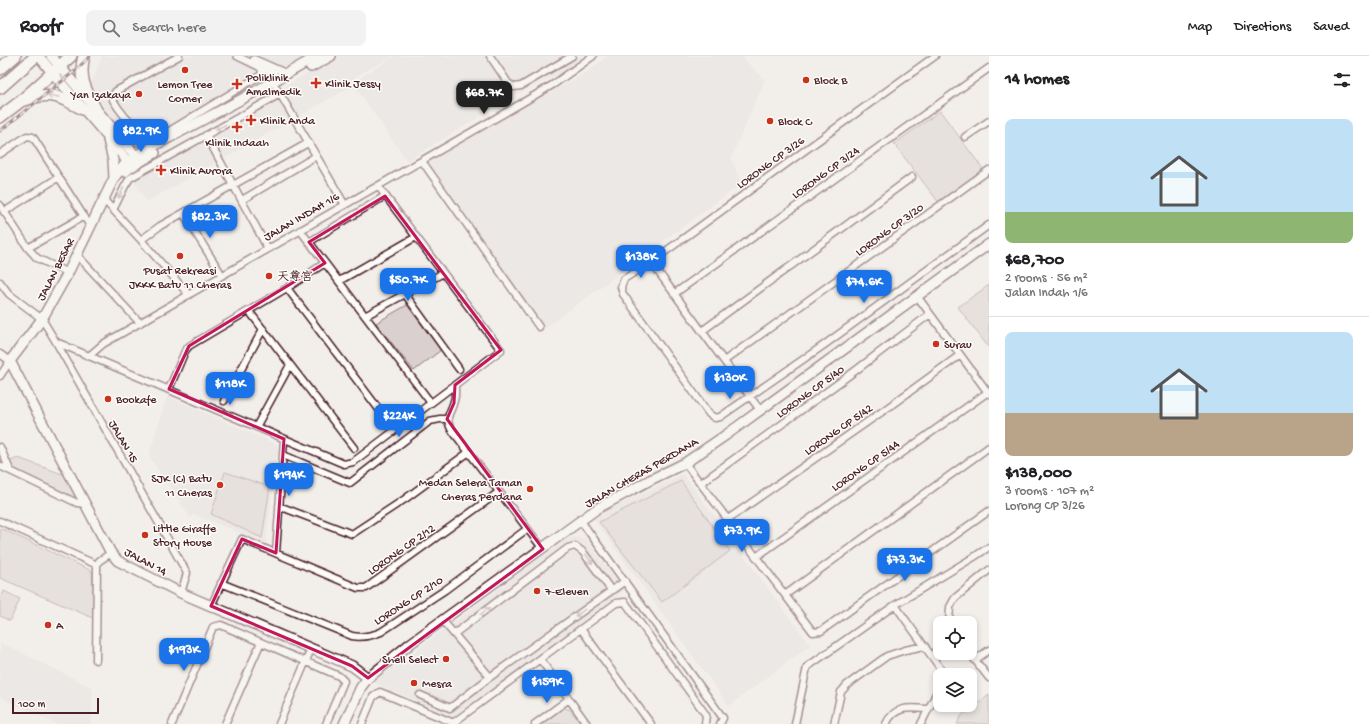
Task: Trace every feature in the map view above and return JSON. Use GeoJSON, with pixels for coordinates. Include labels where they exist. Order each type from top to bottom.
{"type":"FeatureCollection","features":[{"type":"Feature","properties":{"kind":"highway"},"geometry":{"type":"LineString","coordinates":[[0,69],[15,56]]}},
{"type":"Feature","properties":{"kind":"highway"},"geometry":{"type":"LineString","coordinates":[[0,88],[36,56]]}},
{"type":"Feature","properties":{"kind":"highway"},"geometry":{"type":"LineString","coordinates":[[0,117],[21,101],[71,56]]}},
{"type":"Feature","properties":{"kind":"highway"},"geometry":{"type":"LineString","coordinates":[[84,56],[81,72],[85,88],[96,110]]}},
{"type":"Feature","properties":{"kind":"highway"},"geometry":{"type":"LineString","coordinates":[[21,101],[37,96],[48,95],[62,98],[83,109]]}},
{"type":"Feature","properties":{"kind":"street"},"geometry":{"type":"LineString","coordinates":[[39,56],[56,69],[96,110],[109,132],[113,181]]}},
{"type":"Feature","properties":{"kind":"street"},"geometry":{"type":"LineString","coordinates":[[51,56],[56,69],[83,109],[109,132],[133,161]]}},
{"type":"Feature","properties":{"kind":"street"},"geometry":{"type":"LineString","coordinates":[[177,56],[116,90],[113,95],[113,100],[134,127],[155,136],[162,136],[261,75],[262,69],[257,65]]}},
{"type":"Feature","properties":{"kind":"street"},"geometry":{"type":"LineString","coordinates":[[237,56],[274,74],[276,88],[345,205]]}},
{"type":"Feature","properties":{"kind":"street"},"geometry":{"type":"LineString","coordinates":[[247,56],[288,74]]}},
{"type":"Feature","properties":{"kind":"street"},"geometry":{"type":"LineString","coordinates":[[133,161],[276,88],[288,74],[318,56]]}},
{"type":"Feature","properties":{"kind":"street"},"geometry":{"type":"LineString","coordinates":[[113,210],[130,178],[206,135],[276,88],[330,56]]}},
{"type":"Feature","properties":{"kind":"street"},"geometry":{"type":"LineString","coordinates":[[490,56],[508,83],[514,87],[521,86],[572,56]]}},
{"type":"Feature","properties":{"kind":"street","name":"JALAN INDAH 1/6"},"geometry":{"type":"LineString","coordinates":[[89,356],[103,344],[554,84],[587,58],[594,56]]}},
{"type":"Feature","properties":{"kind":"street","name":"LORONG CP 3/26"},"geometry":{"type":"LineString","coordinates":[[750,397],[720,417],[715,418],[710,414],[622,294],[621,287],[624,279],[651,262],[935,56]]}},
{"type":"Feature","properties":{"kind":"street","name":"LORONG CP 3/24"},"geometry":{"type":"LineString","coordinates":[[674,294],[989,68]]}},
{"type":"Feature","properties":{"kind":"street"},"geometry":{"type":"LineString","coordinates":[[133,161],[161,143],[276,88]]}},
{"type":"Feature","properties":{"kind":"street"},"geometry":{"type":"LineString","coordinates":[[965,138],[989,120]]}},
{"type":"Feature","properties":{"kind":"street"},"geometry":{"type":"LineString","coordinates":[[126,137],[134,127]]}},
{"type":"Feature","properties":{"kind":"street"},"geometry":{"type":"LineString","coordinates":[[109,132],[148,144],[161,143]]}},
{"type":"Feature","properties":{"kind":"street"},"geometry":{"type":"LineString","coordinates":[[206,135],[268,249]]}},
{"type":"Feature","properties":{"kind":"street"},"geometry":{"type":"LineString","coordinates":[[0,154],[27,136],[33,137],[90,226]]}},
{"type":"Feature","properties":{"kind":"street"},"geometry":{"type":"LineString","coordinates":[[141,240],[155,228],[308,143]]}},
{"type":"Feature","properties":{"kind":"street"},"geometry":{"type":"LineString","coordinates":[[242,200],[316,156]]}},
{"type":"Feature","properties":{"kind":"street","name":"JALAN BESAR"},"geometry":{"type":"LineString","coordinates":[[10,361],[42,319],[68,272],[113,181],[133,161]]}},
{"type":"Feature","properties":{"kind":"street"},"geometry":{"type":"LineString","coordinates":[[422,161],[539,327]]}},
{"type":"Feature","properties":{"kind":"street","name":"LORONG CP 3/20"},"geometry":{"type":"LineString","coordinates":[[724,361],[989,170]]}},
{"type":"Feature","properties":{"kind":"street"},"geometry":{"type":"LineString","coordinates":[[4,212],[59,177]]}},
{"type":"Feature","properties":{"kind":"street"},"geometry":{"type":"LineString","coordinates":[[702,331],[912,177]]}},
{"type":"Feature","properties":{"kind":"street"},"geometry":{"type":"LineString","coordinates":[[56,342],[344,464],[353,462],[502,350],[378,186]]}},
{"type":"Feature","properties":{"kind":"street"},"geometry":{"type":"LineString","coordinates":[[308,242],[386,196]]}},
{"type":"Feature","properties":{"kind":"street"},"geometry":{"type":"LineString","coordinates":[[104,200],[189,294]]}},
{"type":"Feature","properties":{"kind":"street"},"geometry":{"type":"LineString","coordinates":[[0,205],[28,248],[37,258],[68,272]]}},
{"type":"Feature","properties":{"kind":"street"},"geometry":{"type":"LineString","coordinates":[[183,213],[222,275]]}},
{"type":"Feature","properties":{"kind":"street"},"geometry":{"type":"LineString","coordinates":[[28,248],[84,216]]}},
{"type":"Feature","properties":{"kind":"street"},"geometry":{"type":"LineString","coordinates":[[750,397],[989,225]]}},
{"type":"Feature","properties":{"kind":"street"},"geometry":{"type":"LineString","coordinates":[[300,230],[431,403]]}},
{"type":"Feature","properties":{"kind":"street"},"geometry":{"type":"LineString","coordinates":[[338,282],[416,237]]}},
{"type":"Feature","properties":{"kind":"street","name":"JALAN CHERAS PERDANA"},"geometry":{"type":"LineString","coordinates":[[344,724],[358,692],[368,678],[411,644],[598,508],[685,463],[989,244]]}},
{"type":"Feature","properties":{"kind":"street"},"geometry":{"type":"LineString","coordinates":[[76,254],[140,323]]}},
{"type":"Feature","properties":{"kind":"street"},"geometry":{"type":"LineString","coordinates":[[651,262],[760,410]]}},
{"type":"Feature","properties":{"kind":"street"},"geometry":{"type":"LineString","coordinates":[[168,389],[185,351],[189,346],[287,288],[325,263]]}},
{"type":"Feature","properties":{"kind":"street"},"geometry":{"type":"LineString","coordinates":[[365,316],[443,273]]}},
{"type":"Feature","properties":{"kind":"street"},"geometry":{"type":"LineString","coordinates":[[0,282],[9,294],[42,319]]}},
{"type":"Feature","properties":{"kind":"street"},"geometry":{"type":"LineString","coordinates":[[287,288],[384,416]]}},
{"type":"Feature","properties":{"kind":"street"},"geometry":{"type":"LineString","coordinates":[[405,294],[459,368]]}},
{"type":"Feature","properties":{"kind":"street"},"geometry":{"type":"LineString","coordinates":[[917,296],[988,393]]}},
{"type":"Feature","properties":{"kind":"street"},"geometry":{"type":"LineString","coordinates":[[249,311],[354,448]]}},
{"type":"Feature","properties":{"kind":"street","name":"LORONG CP 5/40"},"geometry":{"type":"LineString","coordinates":[[700,483],[855,371],[930,314]]}},
{"type":"Feature","properties":{"kind":"street","name":"JALAN 15"},"geometry":{"type":"LineString","coordinates":[[42,319],[187,573],[182,593]]}},
{"type":"Feature","properties":{"kind":"street"},"geometry":{"type":"LineString","coordinates":[[224,401],[263,329]]}},
{"type":"Feature","properties":{"kind":"street"},"geometry":{"type":"LineString","coordinates":[[0,354],[10,361],[0,376]]}},
{"type":"Feature","properties":{"kind":"street","name":"LORONG CP 5/42"},"geometry":{"type":"LineString","coordinates":[[728,520],[960,355]]}},
{"type":"Feature","properties":{"kind":"street","name":"JALAN 14"},"geometry":{"type":"LineString","coordinates":[[10,361],[112,553],[118,561],[182,593],[352,666],[368,678]]}},
{"type":"Feature","properties":{"kind":"street"},"geometry":{"type":"LineString","coordinates":[[256,427],[290,364]]}},
{"type":"Feature","properties":{"kind":"street"},"geometry":{"type":"LineString","coordinates":[[455,385],[456,396],[448,413],[447,419],[451,428],[542,549]]}},
{"type":"Feature","properties":{"kind":"street","name":"LORONG CP 5/44"},"geometry":{"type":"LineString","coordinates":[[756,557],[988,393]]}},
{"type":"Feature","properties":{"kind":"street"},"geometry":{"type":"LineString","coordinates":[[282,455],[350,483],[430,422],[440,419],[447,419]]}},
{"type":"Feature","properties":{"kind":"street"},"geometry":{"type":"LineString","coordinates":[[276,553],[284,439]]}},
{"type":"Feature","properties":{"kind":"street"},"geometry":{"type":"LineString","coordinates":[[0,447],[10,470]]}},
{"type":"Feature","properties":{"kind":"street"},"geometry":{"type":"LineString","coordinates":[[785,595],[989,447]]}},
{"type":"Feature","properties":{"kind":"street"},"geometry":{"type":"LineString","coordinates":[[279,506],[352,534],[405,499],[469,452]]}},
{"type":"Feature","properties":{"kind":"street"},"geometry":{"type":"LineString","coordinates":[[685,463],[813,632],[821,631],[989,511]]}},
{"type":"Feature","properties":{"kind":"street"},"geometry":{"type":"LineString","coordinates":[[0,466],[77,503],[86,504]]}},
{"type":"Feature","properties":{"kind":"street","name":"LORONG CP 2/12"},"geometry":{"type":"LineString","coordinates":[[221,583],[242,539],[358,588],[366,588],[499,492]]}},
{"type":"Feature","properties":{"kind":"street"},"geometry":{"type":"LineString","coordinates":[[0,521],[97,565]]}},
{"type":"Feature","properties":{"kind":"street"},"geometry":{"type":"LineString","coordinates":[[581,521],[723,718],[720,724]]}},
{"type":"Feature","properties":{"kind":"street","name":"LORONG CP 2/10"},"geometry":{"type":"LineString","coordinates":[[221,583],[352,636],[369,636],[381,632],[445,590],[527,529]]}},
{"type":"Feature","properties":{"kind":"street"},"geometry":{"type":"LineString","coordinates":[[454,634],[568,548],[575,546],[583,552],[611,590]]}},
{"type":"Feature","properties":{"kind":"street"},"geometry":{"type":"LineString","coordinates":[[795,724],[807,667],[895,605],[974,557],[989,546]]}},
{"type":"Feature","properties":{"kind":"street"},"geometry":{"type":"LineString","coordinates":[[96,660],[97,565],[112,553]]}},
{"type":"Feature","properties":{"kind":"street"},"geometry":{"type":"LineString","coordinates":[[949,616],[950,607],[955,598],[989,570]]}},
{"type":"Feature","properties":{"kind":"street"},"geometry":{"type":"LineString","coordinates":[[420,695],[450,708],[490,677],[625,580]]}},
{"type":"Feature","properties":{"kind":"street"},"geometry":{"type":"LineString","coordinates":[[211,606],[221,583]]}},
{"type":"Feature","properties":{"kind":"street"},"geometry":{"type":"LineString","coordinates":[[362,724],[374,697],[380,692],[455,723],[616,603],[625,602],[706,715],[705,724]]}},
{"type":"Feature","properties":{"kind":"street"},"geometry":{"type":"LineString","coordinates":[[895,605],[940,668]]}},
{"type":"Feature","properties":{"kind":"street"},"geometry":{"type":"LineString","coordinates":[[443,621],[490,677]]}},
{"type":"Feature","properties":{"kind":"street"},"geometry":{"type":"LineString","coordinates":[[172,724],[213,627],[222,625],[339,676],[344,681],[326,724]]}},
{"type":"Feature","properties":{"kind":"street"},"geometry":{"type":"LineString","coordinates":[[581,629],[651,724]]}},
{"type":"Feature","properties":{"kind":"street"},"geometry":{"type":"LineString","coordinates":[[226,724],[261,642]]}},
{"type":"Feature","properties":{"kind":"street"},"geometry":{"type":"LineString","coordinates":[[834,724],[841,692],[846,685],[887,656],[905,650],[925,646]]}},
{"type":"Feature","properties":{"kind":"street"},"geometry":{"type":"LineString","coordinates":[[279,724],[311,649]]}},
{"type":"Feature","properties":{"kind":"street"},"geometry":{"type":"LineString","coordinates":[[977,659],[989,650]]}},
{"type":"Feature","properties":{"kind":"street"},"geometry":{"type":"LineString","coordinates":[[540,659],[587,724]]}},
{"type":"Feature","properties":{"kind":"street"},"geometry":{"type":"LineString","coordinates":[[975,660],[989,678]]}},
{"type":"Feature","properties":{"kind":"street"},"geometry":{"type":"LineString","coordinates":[[535,724],[569,699]]}},
{"type":"Feature","properties":{"kind":"street"},"geometry":{"type":"LineString","coordinates":[[921,724],[933,699]]}},
{"type":"Feature","properties":{"kind":"street"},"geometry":{"type":"LineString","coordinates":[[886,724],[894,712],[905,708],[928,709]]}},
{"type":"Feature","properties":{"kind":"highlighted area"},"geometry":{"type":"Polygon","coordinates":[[[385,196],[501,350],[455,385],[454,403],[447,419],[543,549],[368,678],[352,666],[211,606],[242,539],[276,553],[284,439],[169,389],[189,346],[325,263],[309,242],[385,196]]]}},
{"type":"Feature","properties":{"kind":"shaded area"},"geometry":{"type":"Polygon","coordinates":[[[102,56],[306,56],[162,138],[139,138],[112,119],[91,86],[102,56]]]}},
{"type":"Feature","properties":{"kind":"shaded area"},"geometry":{"type":"Polygon","coordinates":[[[338,56],[393,56],[355,77],[357,80],[395,56],[583,56],[571,68],[513,96],[407,161],[354,85],[146,202],[133,179],[282,95],[280,89],[338,56]]]}},
{"type":"Feature","properties":{"kind":"shaded area"},"geometry":{"type":"Polygon","coordinates":[[[607,56],[741,56],[765,80],[731,158],[741,184],[545,328],[428,161],[589,71],[607,56]]]}},
{"type":"Feature","properties":{"kind":"shaded area"},"geometry":{"type":"Polygon","coordinates":[[[940,111],[986,173],[940,204],[894,144],[940,111]]]}},
{"type":"Feature","properties":{"kind":"shaded area"},"geometry":{"type":"Polygon","coordinates":[[[989,285],[989,348],[958,307],[989,285]]]}},
{"type":"Feature","properties":{"kind":"shaded area"},"geometry":{"type":"Polygon","coordinates":[[[407,305],[441,350],[414,371],[376,323],[407,305]]]}},
{"type":"Feature","properties":{"kind":"shaded area","name":"SJK (C) Batu 11 Cheras"},"geometry":{"type":"Polygon","coordinates":[[[167,396],[278,445],[266,543],[193,514],[191,519],[149,456],[167,396]]]}},
{"type":"Feature","properties":{"kind":"shaded area"},"geometry":{"type":"Polygon","coordinates":[[[18,458],[65,475],[77,499],[15,472],[10,461],[18,458]]]}},
{"type":"Feature","properties":{"kind":"shaded area"},"geometry":{"type":"Polygon","coordinates":[[[225,472],[270,487],[262,538],[211,514],[225,472]]]}},
{"type":"Feature","properties":{"kind":"shaded area"},"geometry":{"type":"Polygon","coordinates":[[[683,474],[810,645],[729,706],[594,519],[606,511],[683,474]]]}},
{"type":"Feature","properties":{"kind":"shaded area"},"geometry":{"type":"Polygon","coordinates":[[[681,481],[730,551],[662,602],[599,522],[681,481]]]}},
{"type":"Feature","properties":{"kind":"shaded area"},"geometry":{"type":"Polygon","coordinates":[[[0,528],[92,571],[95,619],[0,578],[0,528]]]}},
{"type":"Feature","properties":{"kind":"shaded area"},"geometry":{"type":"Polygon","coordinates":[[[569,537],[585,538],[624,591],[453,717],[373,682],[569,537]]]}},
{"type":"Feature","properties":{"kind":"shaded area"},"geometry":{"type":"Polygon","coordinates":[[[4,591],[20,599],[10,621],[0,616],[0,600],[4,591]]]}},
{"type":"Feature","properties":{"kind":"shaded area"},"geometry":{"type":"Polygon","coordinates":[[[0,642],[93,688],[91,724],[56,724],[0,697],[0,642]]]}},
{"type":"Feature","properties":{"kind":"shaded area"},"geometry":{"type":"Polygon","coordinates":[[[989,695],[989,724],[957,724],[962,715],[966,712],[977,712],[977,704],[989,695]]]}},
{"type":"Feature","properties":{"kind":"shaded area"},"geometry":{"type":"Polygon","coordinates":[[[563,708],[569,709],[582,724],[542,724],[563,708]]]}},
{"type":"Feature","properties":{"kind":"railway"},"geometry":{"type":"LineString","coordinates":[[0,131],[76,70],[90,56]]}},
{"type":"Feature","properties":{"kind":"place","name":"Lemon Tree Corner"},"geometry":{"type":"Point","coordinates":[185,70]}},
{"type":"Feature","properties":{"kind":"place","name":"Block B"},"geometry":{"type":"Point","coordinates":[806,80]}},
{"type":"Feature","properties":{"kind":"place","name":"Klinik Jessy"},"geometry":{"type":"Point","coordinates":[316,83]}},
{"type":"Feature","properties":{"kind":"place","name":"Poliklinik Amalmedik"},"geometry":{"type":"Point","coordinates":[237,84]}},
{"type":"Feature","properties":{"kind":"place","name":"Yan Izakaya"},"geometry":{"type":"Point","coordinates":[139,94]}},
{"type":"Feature","properties":{"kind":"place","name":"Klinik Anda"},"geometry":{"type":"Point","coordinates":[251,120]}},
{"type":"Feature","properties":{"kind":"place","name":"Block C"},"geometry":{"type":"Point","coordinates":[770,121]}},
{"type":"Feature","properties":{"kind":"place","name":"Klinik Indaah"},"geometry":{"type":"Point","coordinates":[237,127]}},
{"type":"Feature","properties":{"kind":"place","name":"Klinik Aurora"},"geometry":{"type":"Point","coordinates":[161,170]}},
{"type":"Feature","properties":{"kind":"place","name":"Pusat Rekreasi JKKK Batu 11 Cheras"},"geometry":{"type":"Point","coordinates":[180,256]}},
{"type":"Feature","properties":{"kind":"place","name":"天尊宫"},"geometry":{"type":"Point","coordinates":[269,276]}},
{"type":"Feature","properties":{"kind":"place","name":"Surau"},"geometry":{"type":"Point","coordinates":[936,344]}},
{"type":"Feature","properties":{"kind":"place","name":"Bookafe"},"geometry":{"type":"Point","coordinates":[108,399]}},
{"type":"Feature","properties":{"kind":"place","name":"SJK (C) Batu 11 Cheras"},"geometry":{"type":"Point","coordinates":[220,485]}},
{"type":"Feature","properties":{"kind":"place","name":"Medan Selera Taman Cheras Perdana"},"geometry":{"type":"Point","coordinates":[530,489]}},
{"type":"Feature","properties":{"kind":"place","name":"Little Giraffe Story House"},"geometry":{"type":"Point","coordinates":[145,535]}},
{"type":"Feature","properties":{"kind":"place","name":"7-Eleven"},"geometry":{"type":"Point","coordinates":[537,591]}},
{"type":"Feature","properties":{"kind":"place","name":"A"},"geometry":{"type":"Point","coordinates":[48,625]}},
{"type":"Feature","properties":{"kind":"place","name":"Shell Select"},"geometry":{"type":"Point","coordinates":[446,659]}},
{"type":"Feature","properties":{"kind":"place","name":"Mesra"},"geometry":{"type":"Point","coordinates":[414,683]}}]}
